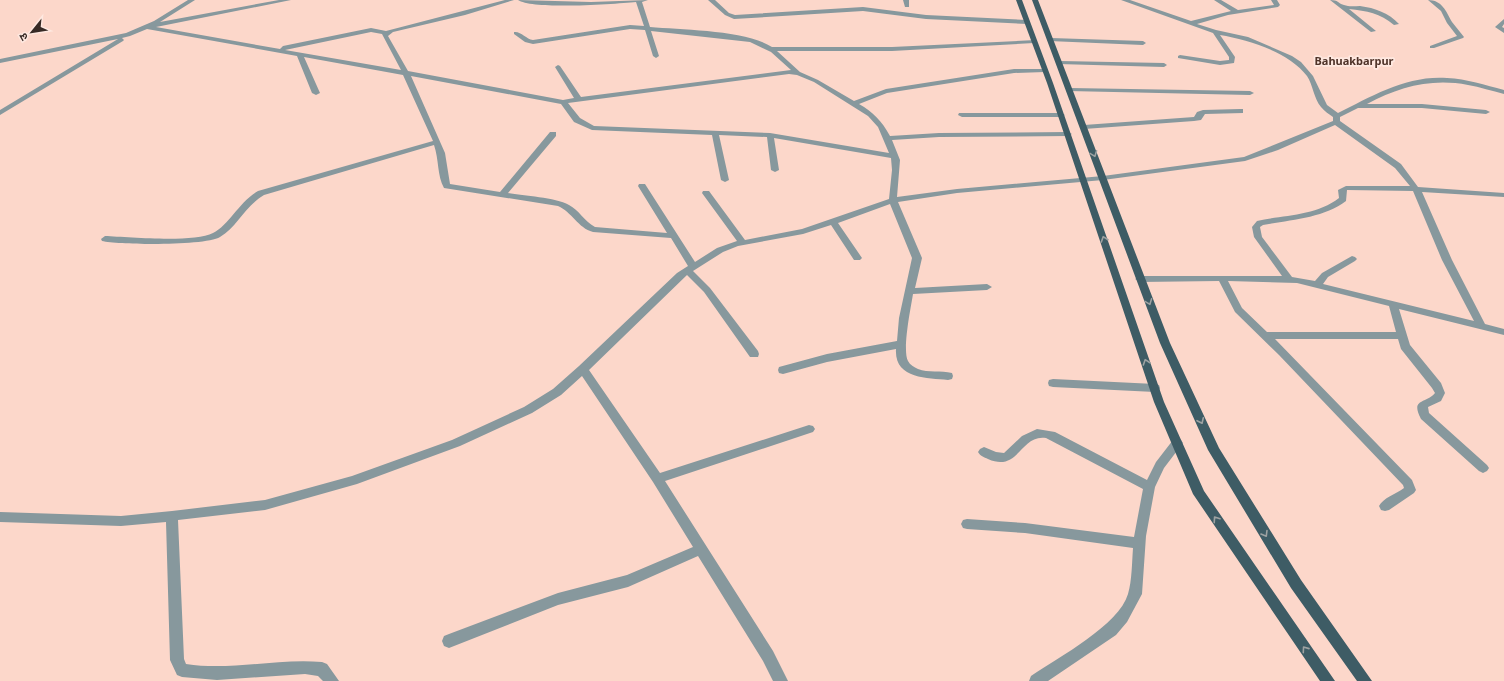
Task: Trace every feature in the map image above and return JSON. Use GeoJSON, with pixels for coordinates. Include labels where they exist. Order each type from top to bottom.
{"type":"FeatureCollection","features":[{"type":"Feature","properties":{"kind":"main road"},"geometry":{"type":"LineString","coordinates":[[1019,0],[1068,134],[1154,388],[1199,494],[1328,681]]}},
{"type":"Feature","properties":{"kind":"main road"},"geometry":{"type":"LineString","coordinates":[[1035,0],[1165,343],[1214,450],[1296,584],[1365,681]]}},
{"type":"Feature","properties":{"kind":"street"},"geometry":{"type":"LineString","coordinates":[[0,114],[128,35],[147,27],[192,0]]}},
{"type":"Feature","properties":{"kind":"street"},"geometry":{"type":"LineString","coordinates":[[147,27],[288,0]]}},
{"type":"Feature","properties":{"kind":"street"},"geometry":{"type":"LineString","coordinates":[[276,50],[371,30],[386,33],[464,14],[510,0]]}},
{"type":"Feature","properties":{"kind":"street"},"geometry":{"type":"LineString","coordinates":[[521,0],[528,2],[567,4],[642,1],[646,28],[656,56]]}},
{"type":"Feature","properties":{"kind":"street"},"geometry":{"type":"LineString","coordinates":[[711,0],[727,14],[734,17],[863,9],[926,17],[1028,22]]}},
{"type":"Feature","properties":{"kind":"street"},"geometry":{"type":"LineString","coordinates":[[1124,0],[1215,32],[1246,38],[1279,51],[1294,60],[1311,77],[1324,106],[1337,119],[1398,166],[1416,188],[1447,260],[1482,328]]}},
{"type":"Feature","properties":{"kind":"street"},"geometry":{"type":"LineString","coordinates":[[1217,0],[1236,11]]}},
{"type":"Feature","properties":{"kind":"street"},"geometry":{"type":"LineString","coordinates":[[1192,23],[1236,11],[1276,6],[1277,5],[1274,0]]}},
{"type":"Feature","properties":{"kind":"street"},"geometry":{"type":"LineString","coordinates":[[1333,0],[1373,31]]}},
{"type":"Feature","properties":{"kind":"street"},"geometry":{"type":"LineString","coordinates":[[1431,0],[1444,10],[1450,23],[1461,37],[1432,47]]}},
{"type":"Feature","properties":{"kind":"street"},"geometry":{"type":"LineString","coordinates":[[1342,8],[1377,10],[1386,15],[1396,24]]}},
{"type":"Feature","properties":{"kind":"street"},"geometry":{"type":"LineString","coordinates":[[1504,21],[1498,27],[1504,31]]}},
{"type":"Feature","properties":{"kind":"street"},"geometry":{"type":"LineString","coordinates":[[147,27],[406,73],[542,100],[563,102],[789,72],[798,73],[816,80],[871,114],[881,126],[888,138],[894,156],[896,170],[893,200],[917,258],[909,291],[901,353],[903,362],[908,368],[917,373],[948,376]]}},
{"type":"Feature","properties":{"kind":"street"},"geometry":{"type":"LineString","coordinates":[[516,33],[527,42],[618,28],[646,28],[743,38],[752,40],[772,49],[798,73]]}},
{"type":"Feature","properties":{"kind":"street"},"geometry":{"type":"LineString","coordinates":[[1180,57],[1220,63],[1232,62],[1232,57],[1215,32]]}},
{"type":"Feature","properties":{"kind":"street"},"geometry":{"type":"LineString","coordinates":[[386,33],[384,35],[385,38],[406,73],[437,142],[441,153],[445,182],[447,186],[526,197],[568,207],[573,210],[584,226],[593,229],[674,236]]}},
{"type":"Feature","properties":{"kind":"street"},"geometry":{"type":"LineString","coordinates":[[0,61],[128,35]]}},
{"type":"Feature","properties":{"kind":"street"},"geometry":{"type":"LineString","coordinates":[[1051,40],[1143,43]]}},
{"type":"Feature","properties":{"kind":"street"},"geometry":{"type":"LineString","coordinates":[[772,49],[892,49],[1034,41]]}},
{"type":"Feature","properties":{"kind":"street"},"geometry":{"type":"LineString","coordinates":[[300,54],[316,93]]}},
{"type":"Feature","properties":{"kind":"street"},"geometry":{"type":"LineString","coordinates":[[1060,63],[1164,65]]}},
{"type":"Feature","properties":{"kind":"street"},"geometry":{"type":"LineString","coordinates":[[558,67],[579,100]]}},
{"type":"Feature","properties":{"kind":"street"},"geometry":{"type":"LineString","coordinates":[[854,103],[886,91],[1014,72],[1045,70]]}},
{"type":"Feature","properties":{"kind":"street"},"geometry":{"type":"LineString","coordinates":[[0,517],[121,520],[172,516],[266,505],[353,481],[456,443],[528,410],[556,392],[583,369],[690,268],[720,250],[744,243],[803,231],[834,222],[893,200],[957,191],[1103,178],[1245,158],[1275,148],[1337,119],[1356,106],[1391,89],[1420,80],[1466,82],[1504,92]]}},
{"type":"Feature","properties":{"kind":"street"},"geometry":{"type":"LineString","coordinates":[[1070,90],[1250,93]]}},
{"type":"Feature","properties":{"kind":"street"},"geometry":{"type":"LineString","coordinates":[[563,102],[577,120],[592,128],[770,136],[894,156]]}},
{"type":"Feature","properties":{"kind":"street"},"geometry":{"type":"LineString","coordinates":[[1356,106],[1422,106],[1486,112]]}},
{"type":"Feature","properties":{"kind":"street"},"geometry":{"type":"LineString","coordinates":[[1084,127],[1194,119],[1198,118],[1203,112],[1240,110]]}},
{"type":"Feature","properties":{"kind":"street"},"geometry":{"type":"LineString","coordinates":[[962,115],[1061,115]]}},
{"type":"Feature","properties":{"kind":"street"},"geometry":{"type":"LineString","coordinates":[[715,133],[725,180]]}},
{"type":"Feature","properties":{"kind":"street"},"geometry":{"type":"LineString","coordinates":[[502,194],[553,134]]}},
{"type":"Feature","properties":{"kind":"street"},"geometry":{"type":"LineString","coordinates":[[888,138],[939,135],[1068,134]]}},
{"type":"Feature","properties":{"kind":"street"},"geometry":{"type":"LineString","coordinates":[[770,136],[775,170]]}},
{"type":"Feature","properties":{"kind":"street"},"geometry":{"type":"LineString","coordinates":[[104,239],[192,240],[214,237],[224,230],[250,200],[261,193],[437,142]]}},
{"type":"Feature","properties":{"kind":"street"},"geometry":{"type":"LineString","coordinates":[[642,186],[674,236],[690,268],[754,354]]}},
{"type":"Feature","properties":{"kind":"street"},"geometry":{"type":"LineString","coordinates":[[1290,280],[1258,237],[1256,226],[1260,223],[1332,207],[1343,199],[1342,190],[1346,188],[1416,188],[1504,195]]}},
{"type":"Feature","properties":{"kind":"street"},"geometry":{"type":"LineString","coordinates":[[706,193],[744,243]]}},
{"type":"Feature","properties":{"kind":"street"},"geometry":{"type":"LineString","coordinates":[[834,222],[857,258]]}},
{"type":"Feature","properties":{"kind":"street"},"geometry":{"type":"LineString","coordinates":[[1318,284],[1325,275],[1352,259]]}},
{"type":"Feature","properties":{"kind":"street"},"geometry":{"type":"LineString","coordinates":[[1222,278],[1238,310],[1266,335],[1408,482],[1410,490],[1385,506]]}},
{"type":"Feature","properties":{"kind":"street"},"geometry":{"type":"LineString","coordinates":[[1140,279],[1222,278],[1290,280],[1318,284],[1482,328],[1504,332]]}},
{"type":"Feature","properties":{"kind":"street"},"geometry":{"type":"LineString","coordinates":[[909,291],[987,287]]}},
{"type":"Feature","properties":{"kind":"street"},"geometry":{"type":"LineString","coordinates":[[1393,304],[1405,346],[1437,386],[1440,393],[1437,398],[1423,405],[1422,410],[1425,416],[1483,468]]}},
{"type":"Feature","properties":{"kind":"street"},"geometry":{"type":"LineString","coordinates":[[1266,335],[1401,336]]}},
{"type":"Feature","properties":{"kind":"street"},"geometry":{"type":"LineString","coordinates":[[783,370],[827,358],[902,344]]}},
{"type":"Feature","properties":{"kind":"street"},"geometry":{"type":"LineString","coordinates":[[583,369],[657,479],[768,656],[781,681]]}},
{"type":"Feature","properties":{"kind":"street"},"geometry":{"type":"LineString","coordinates":[[1052,383],[1154,388]]}},
{"type":"Feature","properties":{"kind":"street"},"geometry":{"type":"LineString","coordinates":[[657,479],[809,429]]}},
{"type":"Feature","properties":{"kind":"street"},"geometry":{"type":"LineString","coordinates":[[984,452],[992,457],[1000,458],[1014,453],[1027,438],[1033,434],[1041,433],[1051,435],[1149,487]]}},
{"type":"Feature","properties":{"kind":"street"},"geometry":{"type":"LineString","coordinates":[[1036,681],[1111,630],[1122,618],[1135,594],[1140,544],[1149,487],[1160,465],[1177,443]]}},
{"type":"Feature","properties":{"kind":"street"},"geometry":{"type":"LineString","coordinates":[[172,516],[177,660],[182,670],[196,673],[219,673],[306,666],[322,669],[332,681]]}},
{"type":"Feature","properties":{"kind":"street"},"geometry":{"type":"LineString","coordinates":[[967,524],[1025,528],[1140,544]]}},
{"type":"Feature","properties":{"kind":"street"},"geometry":{"type":"LineString","coordinates":[[449,641],[558,599],[628,581],[701,549]]}},
{"type":"Feature","properties":{"kind":"district","name":"Bahuakbarpur"},"geometry":{"type":"Point","coordinates":[1354,61]}}]}
